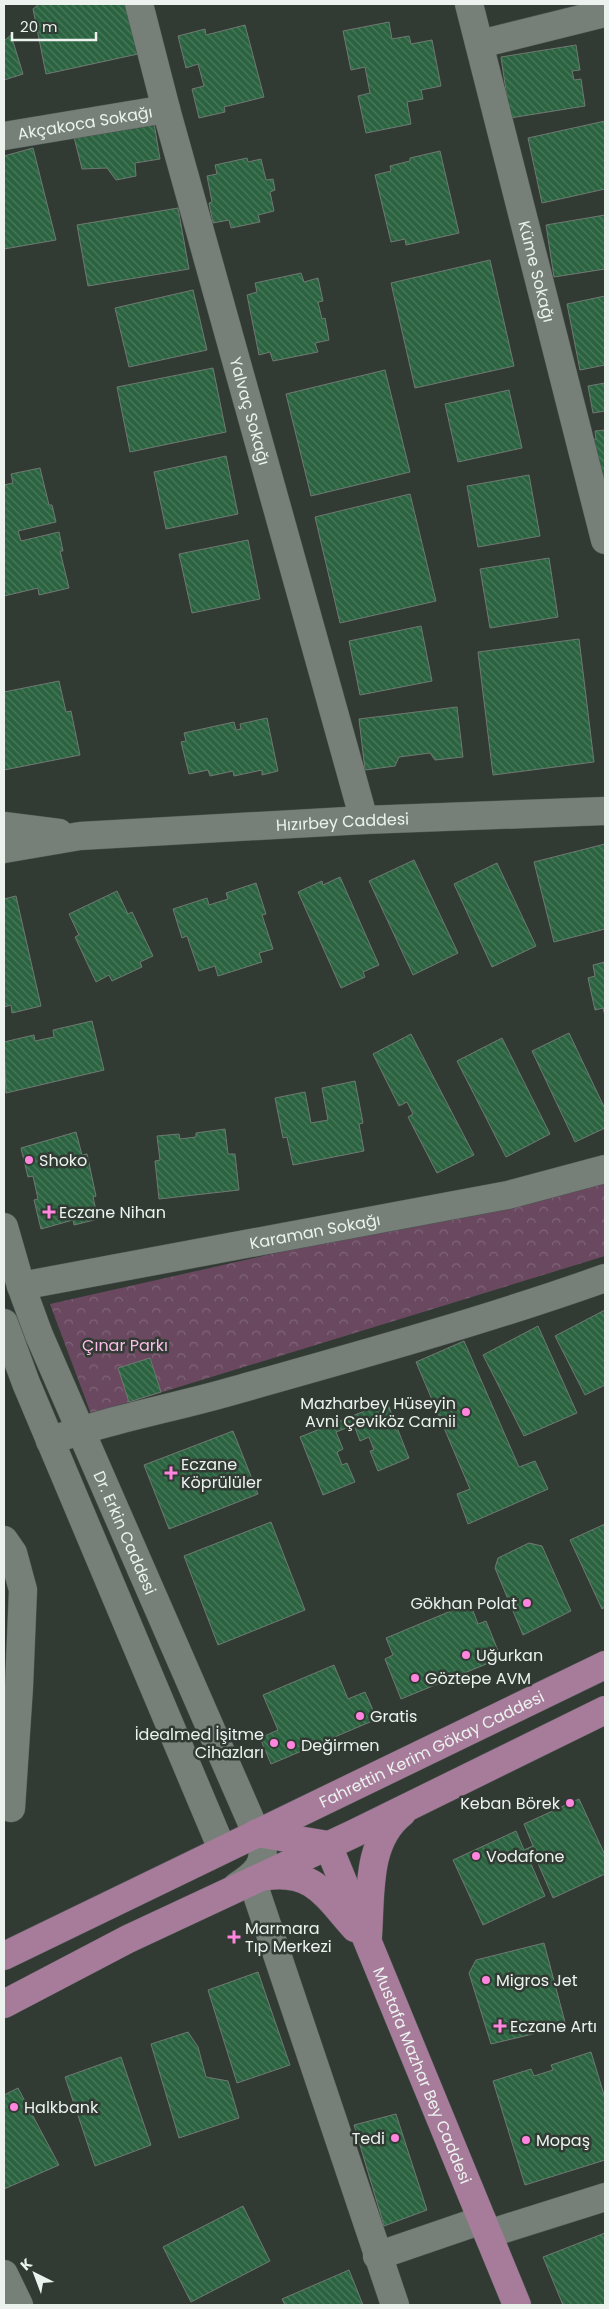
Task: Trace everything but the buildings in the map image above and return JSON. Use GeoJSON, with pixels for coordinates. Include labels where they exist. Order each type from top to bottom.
{"type":"FeatureCollection","features":[{"type":"Feature","properties":{"kind":"main road","name":"Fahrettin Kerim Gökay Caddesi"},"geometry":{"type":"LineString","coordinates":[[4,1956],[605,1665]]}},
{"type":"Feature","properties":{"kind":"main road"},"geometry":{"type":"LineString","coordinates":[[4,2004],[128,1939],[328,1845],[605,1710]]}},
{"type":"Feature","properties":{"kind":"main road"},"geometry":{"type":"LineString","coordinates":[[368,1942],[373,1872],[378,1846],[386,1828],[412,1804]]}},
{"type":"Feature","properties":{"kind":"main road"},"geometry":{"type":"LineString","coordinates":[[257,1833],[328,1845]]}},
{"type":"Feature","properties":{"kind":"main road","name":"Mustafa Mazhar Bey Caddesi"},"geometry":{"type":"LineString","coordinates":[[328,1845],[517,2305]]}},
{"type":"Feature","properties":{"kind":"main road"},"geometry":{"type":"LineString","coordinates":[[244,1883],[285,1875],[297,1876],[311,1882],[368,1942]]}},
{"type":"Feature","properties":{"kind":"street","name":"Yalvaç Sokağı"},"geometry":{"type":"LineString","coordinates":[[139,4],[166,109],[364,820]]}},
{"type":"Feature","properties":{"kind":"street","name":"Küme Sokağı"},"geometry":{"type":"LineString","coordinates":[[469,4],[605,540]]}},
{"type":"Feature","properties":{"kind":"street"},"geometry":{"type":"LineString","coordinates":[[480,44],[605,13]]}},
{"type":"Feature","properties":{"kind":"street","name":"Akçakoca Sokağı"},"geometry":{"type":"LineString","coordinates":[[4,136],[166,109]]}},
{"type":"Feature","properties":{"kind":"street","name":"Hızırbey Caddesi"},"geometry":{"type":"LineString","coordinates":[[6,842],[364,820],[605,811]]}},
{"type":"Feature","properties":{"kind":"street","name":"Karaman Sokağı"},"geometry":{"type":"LineString","coordinates":[[21,1286],[508,1195],[605,1169]]}},
{"type":"Feature","properties":{"kind":"street","name":"Dr. Erkin Caddesi"},"geometry":{"type":"LineString","coordinates":[[4,1227],[21,1286],[54,1372],[82,1430],[257,1833]]}},
{"type":"Feature","properties":{"kind":"street"},"geometry":{"type":"LineString","coordinates":[[50,1441],[82,1430],[244,1388],[533,1304],[605,1278]]}},
{"type":"Feature","properties":{"kind":"street"},"geometry":{"type":"LineString","coordinates":[[4,1323],[15,1388],[50,1441],[222,1849]]}},
{"type":"Feature","properties":{"kind":"street"},"geometry":{"type":"LineString","coordinates":[[15,1388],[54,1372]]}},
{"type":"Feature","properties":{"kind":"street"},"geometry":{"type":"LineString","coordinates":[[4,1540],[13,1553],[23,1590],[11,1808]]}},
{"type":"Feature","properties":{"kind":"street"},"geometry":{"type":"LineString","coordinates":[[257,1833],[263,1851],[262,1862],[254,1874],[244,1883],[395,2305]]}},
{"type":"Feature","properties":{"kind":"street"},"geometry":{"type":"LineString","coordinates":[[377,2256],[605,2197]]}},
{"type":"Feature","properties":{"kind":"street"},"geometry":{"type":"LineString","coordinates":[[4,2274],[18,2305]]}},
{"type":"Feature","properties":{"kind":"green space","name":"Çınar Parkı"},"geometry":{"type":"Polygon","coordinates":[[[605,1179],[605,1256],[91,1414],[50,1304],[605,1179]]]}},
{"type":"Feature","properties":{"kind":"place","name":"Shoko"},"geometry":{"type":"Point","coordinates":[29,1160]}},
{"type":"Feature","properties":{"kind":"place","name":"Eczane Nihan"},"geometry":{"type":"Point","coordinates":[49,1212]}},
{"type":"Feature","properties":{"kind":"place","name":"Mazharbey Hüseyin Avni Çeviköz Camii"},"geometry":{"type":"Point","coordinates":[466,1412]}},
{"type":"Feature","properties":{"kind":"place","name":"Eczane Köprülüler"},"geometry":{"type":"Point","coordinates":[171,1473]}},
{"type":"Feature","properties":{"kind":"place","name":"Gökhan Polat"},"geometry":{"type":"Point","coordinates":[527,1603]}},
{"type":"Feature","properties":{"kind":"place","name":"Uğurkan"},"geometry":{"type":"Point","coordinates":[466,1655]}},
{"type":"Feature","properties":{"kind":"place","name":"Göztepe AVM"},"geometry":{"type":"Point","coordinates":[415,1678]}},
{"type":"Feature","properties":{"kind":"place","name":"Gratis"},"geometry":{"type":"Point","coordinates":[360,1716]}},
{"type":"Feature","properties":{"kind":"place","name":"İdealmed İşitme Cihazları"},"geometry":{"type":"Point","coordinates":[274,1743]}},
{"type":"Feature","properties":{"kind":"place","name":"Değirmen"},"geometry":{"type":"Point","coordinates":[291,1745]}},
{"type":"Feature","properties":{"kind":"place","name":"Keban Börek"},"geometry":{"type":"Point","coordinates":[570,1803]}},
{"type":"Feature","properties":{"kind":"place","name":"Vodafone"},"geometry":{"type":"Point","coordinates":[476,1856]}},
{"type":"Feature","properties":{"kind":"place","name":"Marmara Tıp Merkezi"},"geometry":{"type":"Point","coordinates":[234,1937]}},
{"type":"Feature","properties":{"kind":"place","name":"Migros Jet"},"geometry":{"type":"Point","coordinates":[486,1980]}},
{"type":"Feature","properties":{"kind":"place","name":"Eczane Artı"},"geometry":{"type":"Point","coordinates":[500,2026]}},
{"type":"Feature","properties":{"kind":"place","name":"Halkbank"},"geometry":{"type":"Point","coordinates":[14,2107]}},
{"type":"Feature","properties":{"kind":"place","name":"Tedi"},"geometry":{"type":"Point","coordinates":[395,2138]}},
{"type":"Feature","properties":{"kind":"place","name":"Mopaş"},"geometry":{"type":"Point","coordinates":[526,2140]}}]}
